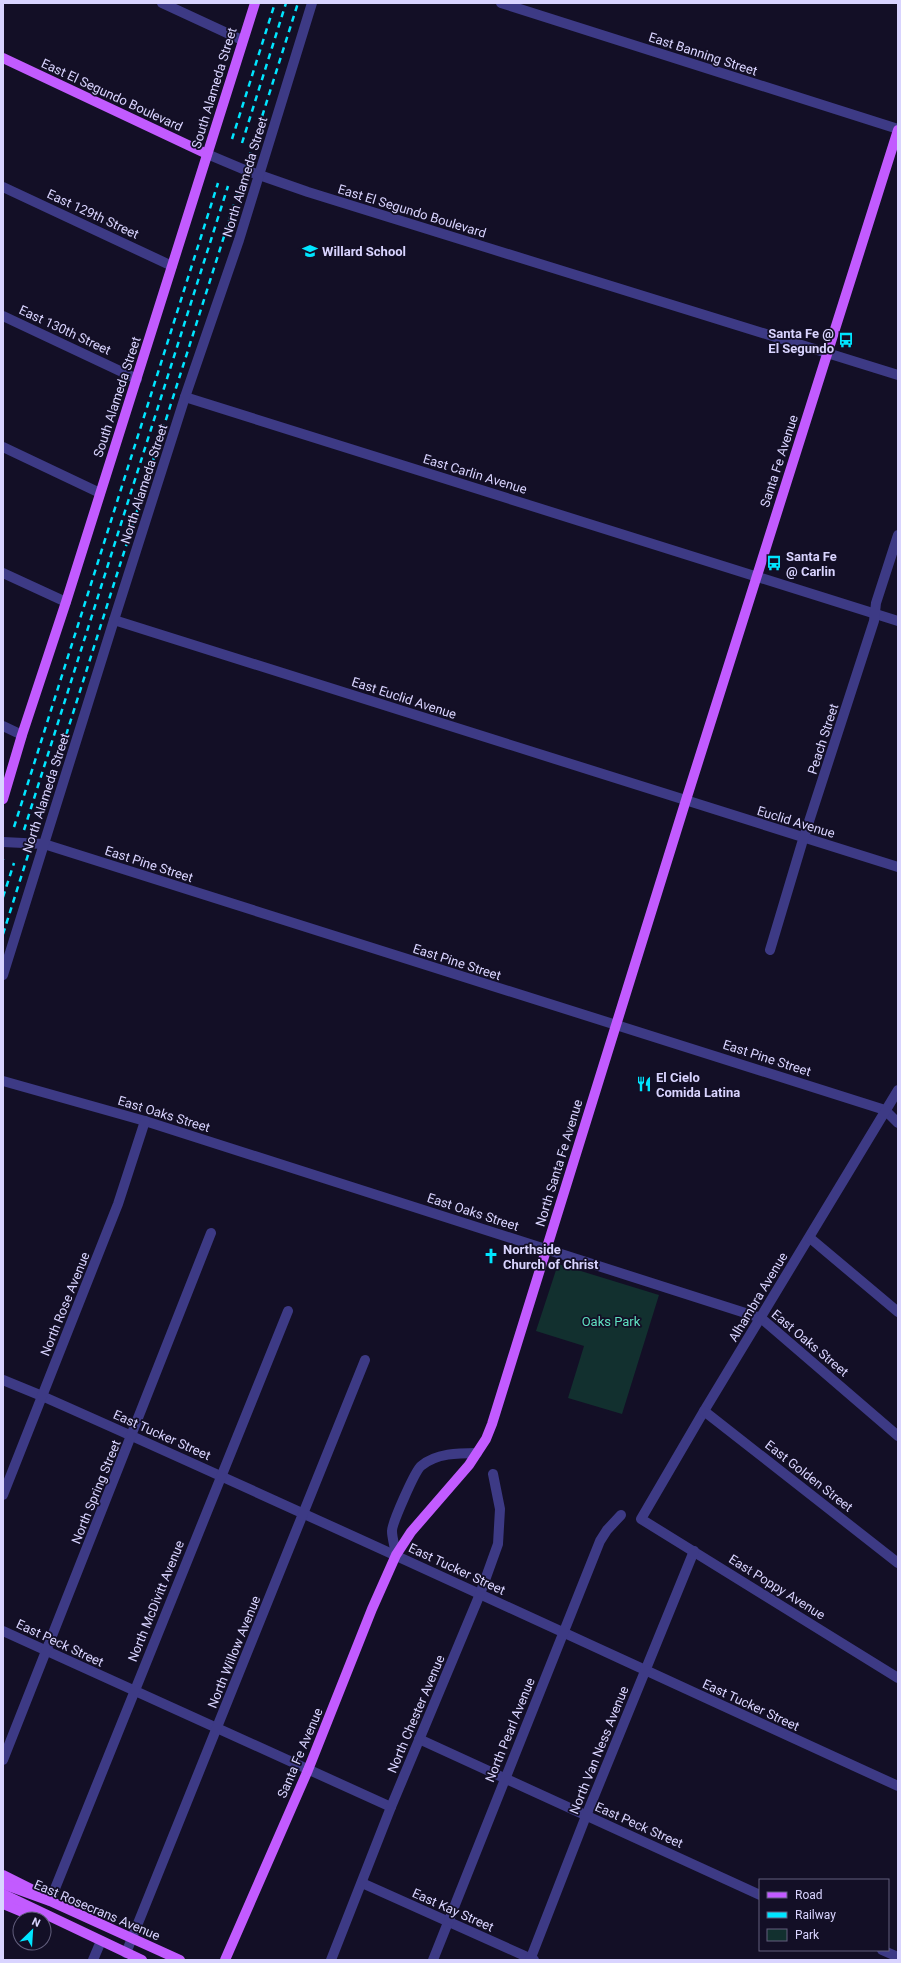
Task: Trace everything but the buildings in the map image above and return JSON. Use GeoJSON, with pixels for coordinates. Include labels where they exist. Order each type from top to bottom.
{"type":"FeatureCollection","features":[{"type":"Feature","properties":{"kind":"main road","name":"South Alameda Street"},"geometry":{"type":"LineString","coordinates":[[3,799],[22,735],[137,379],[242,40],[255,3]]}},
{"type":"Feature","properties":{"kind":"main road","name":"East El Segundo Boulevard"},"geometry":{"type":"LineString","coordinates":[[3,58],[207,154]]}},
{"type":"Feature","properties":{"kind":"main road","name":"Santa Fe Avenue"},"geometry":{"type":"LineString","coordinates":[[686,800],[898,129]]}},
{"type":"Feature","properties":{"kind":"main road","name":"North Santa Fe Avenue"},"geometry":{"type":"LineString","coordinates":[[396,1555],[411,1532],[460,1477],[478,1453],[492,1424],[686,800]]}},
{"type":"Feature","properties":{"kind":"main road","name":"Santa Fe Avenue"},"geometry":{"type":"LineString","coordinates":[[225,1960],[308,1770],[372,1609],[396,1555]]}},
{"type":"Feature","properties":{"kind":"main road"},"geometry":{"type":"LineString","coordinates":[[3,1875],[50,1901]]}},
{"type":"Feature","properties":{"kind":"main road","name":"East Rosecrans Avenue"},"geometry":{"type":"LineString","coordinates":[[3,1884],[50,1901],[180,1960]]}},
{"type":"Feature","properties":{"kind":"main road","name":"East Rosecrans Avenue"},"geometry":{"type":"LineString","coordinates":[[3,1894],[75,1930],[142,1960]]}},
{"type":"Feature","properties":{"kind":"main road"},"geometry":{"type":"LineString","coordinates":[[3,1904],[20,1911]]}},
{"type":"Feature","properties":{"kind":"main road"},"geometry":{"type":"LineString","coordinates":[[52,1923],[75,1930]]}},
{"type":"Feature","properties":{"kind":"street"},"geometry":{"type":"LineString","coordinates":[[162,3],[242,40]]}},
{"type":"Feature","properties":{"kind":"street","name":"North Alameda Street"},"geometry":{"type":"LineString","coordinates":[[3,975],[185,397],[240,240],[312,3]]}},
{"type":"Feature","properties":{"kind":"street","name":"East Banning Street"},"geometry":{"type":"LineString","coordinates":[[501,3],[898,129]]}},
{"type":"Feature","properties":{"kind":"street","name":"East El Segundo Boulevard"},"geometry":{"type":"LineString","coordinates":[[207,154],[259,176],[898,375]]}},
{"type":"Feature","properties":{"kind":"street","name":"East 129th Street"},"geometry":{"type":"LineString","coordinates":[[3,187],[172,266]]}},
{"type":"Feature","properties":{"kind":"street","name":"East 130th Street"},"geometry":{"type":"LineString","coordinates":[[3,316],[137,379]]}},
{"type":"Feature","properties":{"kind":"street","name":"East Carlin Avenue"},"geometry":{"type":"LineString","coordinates":[[185,397],[898,621]]}},
{"type":"Feature","properties":{"kind":"street"},"geometry":{"type":"LineString","coordinates":[[3,447],[100,493]]}},
{"type":"Feature","properties":{"kind":"street","name":"Peach Street"},"geometry":{"type":"LineString","coordinates":[[770,950],[875,614],[876,603],[898,534]]}},
{"type":"Feature","properties":{"kind":"street"},"geometry":{"type":"LineString","coordinates":[[3,573],[66,602]]}},
{"type":"Feature","properties":{"kind":"street","name":"East Euclid Avenue"},"geometry":{"type":"LineString","coordinates":[[114,620],[686,800]]}},
{"type":"Feature","properties":{"kind":"street"},"geometry":{"type":"LineString","coordinates":[[3,726],[22,735]]}},
{"type":"Feature","properties":{"kind":"street","name":"Euclid Avenue"},"geometry":{"type":"LineString","coordinates":[[686,800],[898,867]]}},
{"type":"Feature","properties":{"kind":"street","name":"East Pine Street"},"geometry":{"type":"LineString","coordinates":[[3,842],[44,844],[885,1110],[898,1123]]}},
{"type":"Feature","properties":{"kind":"street","name":"East Oaks Street"},"geometry":{"type":"LineString","coordinates":[[3,1081],[145,1121],[761,1318],[898,1436]]}},
{"type":"Feature","properties":{"kind":"street","name":"Alhambra Avenue"},"geometry":{"type":"LineString","coordinates":[[641,1519],[704,1411],[810,1238],[898,1090]]}},
{"type":"Feature","properties":{"kind":"street","name":"North Rose Avenue"},"geometry":{"type":"LineString","coordinates":[[3,1495],[118,1204],[145,1121]]}},
{"type":"Feature","properties":{"kind":"street","name":"North Spring Street"},"geometry":{"type":"LineString","coordinates":[[3,1760],[211,1233]]}},
{"type":"Feature","properties":{"kind":"street"},"geometry":{"type":"LineString","coordinates":[[810,1238],[898,1312]]}},
{"type":"Feature","properties":{"kind":"street","name":"North McDivitt Avenue"},"geometry":{"type":"LineString","coordinates":[[50,1901],[288,1311]]}},
{"type":"Feature","properties":{"kind":"street","name":"North Willow Avenue"},"geometry":{"type":"LineString","coordinates":[[126,1953],[304,1515],[365,1360]]}},
{"type":"Feature","properties":{"kind":"street","name":"East Tucker Street"},"geometry":{"type":"LineString","coordinates":[[3,1380],[132,1436],[304,1515],[396,1555],[562,1633],[898,1786]]}},
{"type":"Feature","properties":{"kind":"street","name":"East Golden Street"},"geometry":{"type":"LineString","coordinates":[[704,1411],[898,1563]]}},
{"type":"Feature","properties":{"kind":"street"},"geometry":{"type":"LineString","coordinates":[[396,1555],[392,1530],[415,1474],[421,1466],[432,1460],[456,1453],[478,1453]]}},
{"type":"Feature","properties":{"kind":"street","name":"North Chester Avenue"},"geometry":{"type":"LineString","coordinates":[[331,1960],[391,1807],[480,1594],[498,1544],[500,1509],[493,1474]]}},
{"type":"Feature","properties":{"kind":"street","name":"North Pearl Avenue"},"geometry":{"type":"LineString","coordinates":[[433,1960],[562,1633],[600,1541],[607,1530],[621,1515]]}},
{"type":"Feature","properties":{"kind":"street","name":"East Poppy Avenue"},"geometry":{"type":"LineString","coordinates":[[641,1519],[898,1678]]}},
{"type":"Feature","properties":{"kind":"street","name":"North Van Ness Avenue"},"geometry":{"type":"LineString","coordinates":[[532,1959],[586,1816],[694,1551]]}},
{"type":"Feature","properties":{"kind":"street","name":"East Peck Street"},"geometry":{"type":"LineString","coordinates":[[3,1631],[391,1807]]}},
{"type":"Feature","properties":{"kind":"street","name":"East Peck Street"},"geometry":{"type":"LineString","coordinates":[[419,1739],[759,1895]]}},
{"type":"Feature","properties":{"kind":"street","name":"East Kay Street"},"geometry":{"type":"LineString","coordinates":[[362,1884],[532,1959]]}},
{"type":"Feature","properties":{"kind":"street"},"geometry":{"type":"LineString","coordinates":[[93,1960],[101,1941]]}},
{"type":"Feature","properties":{"kind":"street"},"geometry":{"type":"LineString","coordinates":[[884,1951],[898,1957]]}},
{"type":"Feature","properties":{"kind":"green space","name":"Oaks Park"},"geometry":{"type":"Polygon","coordinates":[[[558,1264],[659,1295],[622,1414],[568,1398],[584,1346],[536,1331],[558,1264]]]}},
{"type":"Feature","properties":{"kind":"railway"},"geometry":{"type":"LineString","coordinates":[[232,139],[275,3]]}},
{"type":"Feature","properties":{"kind":"railway"},"geometry":{"type":"LineString","coordinates":[[242,143],[286,3]]}},
{"type":"Feature","properties":{"kind":"railway"},"geometry":{"type":"LineString","coordinates":[[3,934],[298,3]]}},
{"type":"Feature","properties":{"kind":"railway"},"geometry":{"type":"LineString","coordinates":[[14,827],[218,183]]}},
{"type":"Feature","properties":{"kind":"railway"},"geometry":{"type":"LineString","coordinates":[[24,830],[228,186]]}},
{"type":"Feature","properties":{"kind":"railway"},"geometry":{"type":"LineString","coordinates":[[3,897],[14,863]]}},
{"type":"Feature","properties":{"kind":"place","name":"Willard School"},"geometry":{"type":"Point","coordinates":[310,251]}},
{"type":"Feature","properties":{"kind":"place","name":"Santa Fe @ El Segundo"},"geometry":{"type":"Point","coordinates":[846,340]}},
{"type":"Feature","properties":{"kind":"place","name":"Santa Fe @ Carlin"},"geometry":{"type":"Point","coordinates":[774,563]}},
{"type":"Feature","properties":{"kind":"place","name":"El Cielo Comida Latina"},"geometry":{"type":"Point","coordinates":[644,1084]}},
{"type":"Feature","properties":{"kind":"place","name":"Northside Church of Christ"},"geometry":{"type":"Point","coordinates":[491,1256]}}]}
